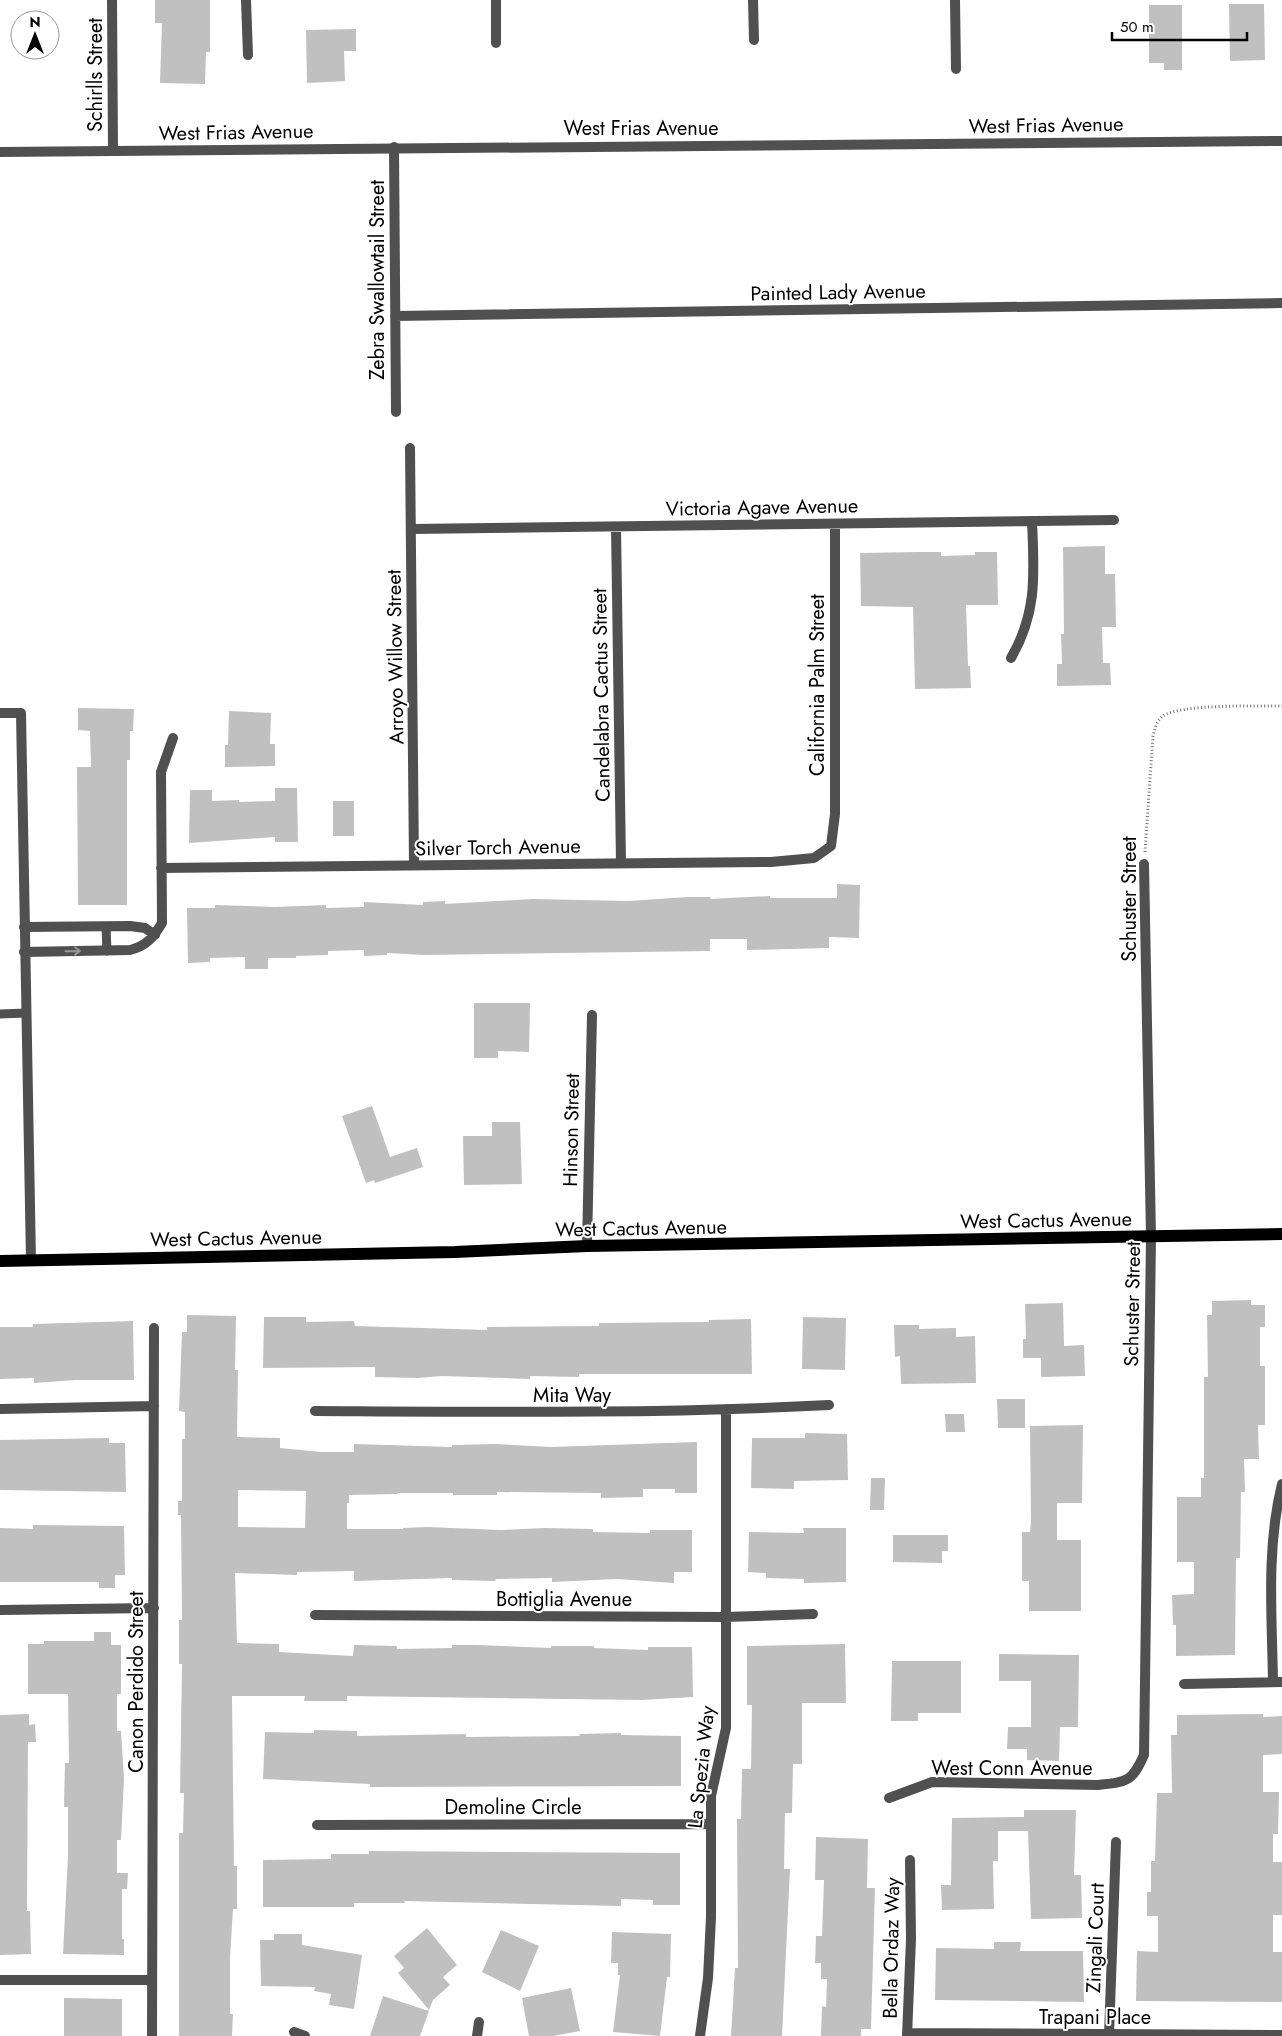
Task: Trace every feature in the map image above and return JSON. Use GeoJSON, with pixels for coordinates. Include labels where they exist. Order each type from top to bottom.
{"type":"FeatureCollection","features":[{"type":"Feature","properties":{"kind":"main road","name":"West Cactus Avenue"},"geometry":{"type":"LineString","coordinates":[[0,1261],[455,1252],[588,1246],[1282,1234]]}},
{"type":"Feature","properties":{"kind":"street","name":"Schirlls Street"},"geometry":{"type":"LineString","coordinates":[[112,0],[113,150]]}},
{"type":"Feature","properties":{"kind":"street"},"geometry":{"type":"LineString","coordinates":[[246,0],[248,55]]}},
{"type":"Feature","properties":{"kind":"street"},"geometry":{"type":"LineString","coordinates":[[496,0],[496,43]]}},
{"type":"Feature","properties":{"kind":"street"},"geometry":{"type":"LineString","coordinates":[[753,0],[754,40]]}},
{"type":"Feature","properties":{"kind":"street"},"geometry":{"type":"LineString","coordinates":[[955,0],[956,70]]}},
{"type":"Feature","properties":{"kind":"street","name":"West Frias Avenue"},"geometry":{"type":"LineString","coordinates":[[0,152],[394,147],[1282,141]]}},
{"type":"Feature","properties":{"kind":"street","name":"Zebra Swallowtail Street"},"geometry":{"type":"LineString","coordinates":[[394,147],[396,412]]}},
{"type":"Feature","properties":{"kind":"street","name":"Painted Lady Avenue"},"geometry":{"type":"LineString","coordinates":[[395,316],[1282,303]]}},
{"type":"Feature","properties":{"kind":"street","name":"Arroyo Willow Street"},"geometry":{"type":"LineString","coordinates":[[410,448],[414,865]]}},
{"type":"Feature","properties":{"kind":"street","name":"Victoria Agave Avenue"},"geometry":{"type":"LineString","coordinates":[[411,530],[1114,520]]}},
{"type":"Feature","properties":{"kind":"street"},"geometry":{"type":"LineString","coordinates":[[1011,658],[1024,636],[1034,586],[1032,521]]}},
{"type":"Feature","properties":{"kind":"street","name":"California Palm Street"},"geometry":{"type":"LineString","coordinates":[[831,846],[835,814],[834,524]]}},
{"type":"Feature","properties":{"kind":"street","name":"Candelabra Cactus Street"},"geometry":{"type":"LineString","coordinates":[[616,527],[622,863]]}},
{"type":"Feature","properties":{"kind":"street"},"geometry":{"type":"LineString","coordinates":[[0,713],[21,713],[31,1261]]}},
{"type":"Feature","properties":{"kind":"street"},"geometry":{"type":"LineString","coordinates":[[24,952],[130,950],[144,946],[155,935],[162,923],[161,772],[173,738]]}},
{"type":"Feature","properties":{"kind":"street","name":"Silver Torch Avenue"},"geometry":{"type":"LineString","coordinates":[[161,868],[771,862],[814,858],[831,846]]}},
{"type":"Feature","properties":{"kind":"street","name":"Schuster Street"},"geometry":{"type":"LineString","coordinates":[[1135,1775],[1144,1755],[1150,1237],[1144,864]]}},
{"type":"Feature","properties":{"kind":"street"},"geometry":{"type":"LineString","coordinates":[[24,927],[144,928],[155,935]]}},
{"type":"Feature","properties":{"kind":"street","name":"Hinson Street"},"geometry":{"type":"LineString","coordinates":[[588,1246],[592,1015]]}},
{"type":"Feature","properties":{"kind":"street","name":"Canon Perdido Street"},"geometry":{"type":"LineString","coordinates":[[152,2036],[154,1328]]}},
{"type":"Feature","properties":{"kind":"street"},"geometry":{"type":"LineString","coordinates":[[0,1408],[154,1406]]}},
{"type":"Feature","properties":{"kind":"street","name":"Mita Way"},"geometry":{"type":"LineString","coordinates":[[315,1410],[540,1413],[726,1411],[829,1406]]}},
{"type":"Feature","properties":{"kind":"street","name":"La Spezia Way"},"geometry":{"type":"LineString","coordinates":[[700,2036],[708,1960],[711,1796],[726,1728],[726,1411]]}},
{"type":"Feature","properties":{"kind":"street"},"geometry":{"type":"LineString","coordinates":[[1184,1684],[1278,1682],[1271,1552],[1274,1520],[1282,1484]]}},
{"type":"Feature","properties":{"kind":"street"},"geometry":{"type":"LineString","coordinates":[[0,1610],[154,1608]]}},
{"type":"Feature","properties":{"kind":"street","name":"Bottiglia Avenue"},"geometry":{"type":"LineString","coordinates":[[315,1615],[725,1617],[813,1614]]}},
{"type":"Feature","properties":{"kind":"street","name":"West Conn Avenue"},"geometry":{"type":"LineString","coordinates":[[889,1798],[932,1782],[1098,1785],[1120,1783],[1135,1775]]}},
{"type":"Feature","properties":{"kind":"street","name":"Demoline Circle"},"geometry":{"type":"LineString","coordinates":[[317,1825],[710,1824]]}},
{"type":"Feature","properties":{"kind":"street","name":"Zingali Court"},"geometry":{"type":"LineString","coordinates":[[1109,2035],[1116,1842]]}},
{"type":"Feature","properties":{"kind":"street","name":"Bella Ordaz Way"},"geometry":{"type":"LineString","coordinates":[[907,2034],[911,1939],[910,1860]]}},
{"type":"Feature","properties":{"kind":"street"},"geometry":{"type":"LineString","coordinates":[[0,1980],[152,1980]]}},
{"type":"Feature","properties":{"kind":"street"},"geometry":{"type":"LineString","coordinates":[[477,2036],[479,2022]]}},
{"type":"Feature","properties":{"kind":"street"},"geometry":{"type":"LineString","coordinates":[[294,2032],[305,2036]]}},
{"type":"Feature","properties":{"kind":"street","name":"Trapani Place"},"geometry":{"type":"LineString","coordinates":[[907,2034],[1282,2035]]}},
{"type":"Feature","properties":{"kind":"lane"},"geometry":{"type":"LineString","coordinates":[[106,927],[107,951]]}},
{"type":"Feature","properties":{"kind":"lane"},"geometry":{"type":"LineString","coordinates":[[0,1014],[26,1013]]}},
{"type":"Feature","properties":{"kind":"path","name":"Schuster Street"},"geometry":{"type":"LineString","coordinates":[[1144,864],[1153,736],[1156,724],[1164,716],[1177,711],[1282,706]]}},
{"type":"Feature","properties":{"kind":"building"},"geometry":{"type":"Polygon","coordinates":[[[155,0],[210,0],[210,52],[206,52],[205,84],[160,83],[162,23],[155,23],[155,0]]]}},
{"type":"Feature","properties":{"kind":"building"},"geometry":{"type":"Polygon","coordinates":[[[1229,4],[1264,4],[1265,60],[1230,61],[1229,4]]]}},
{"type":"Feature","properties":{"kind":"building"},"geometry":{"type":"Polygon","coordinates":[[[1149,5],[1182,5],[1182,70],[1164,70],[1164,63],[1149,63],[1149,5]]]}},
{"type":"Feature","properties":{"kind":"building"},"geometry":{"type":"Polygon","coordinates":[[[356,29],[356,51],[344,51],[345,81],[307,83],[306,30],[356,29]]]}},
{"type":"Feature","properties":{"kind":"building"},"geometry":{"type":"Polygon","coordinates":[[[1105,546],[1105,574],[1115,574],[1116,627],[1102,627],[1103,663],[1110,663],[1111,685],[1057,686],[1057,664],[1062,664],[1061,634],[1064,634],[1063,547],[1105,546]]]}},
{"type":"Feature","properties":{"kind":"building"},"geometry":{"type":"Polygon","coordinates":[[[941,552],[941,556],[975,555],[975,552],[997,552],[998,605],[966,605],[968,666],[970,666],[971,688],[915,689],[913,607],[861,606],[860,553],[941,552]]]}},
{"type":"Feature","properties":{"kind":"building"},"geometry":{"type":"Polygon","coordinates":[[[78,708],[134,709],[133,731],[130,731],[130,760],[127,760],[127,905],[78,905],[77,767],[91,767],[90,731],[78,730],[78,708]]]}},
{"type":"Feature","properties":{"kind":"building"},"geometry":{"type":"Polygon","coordinates":[[[229,711],[271,713],[270,744],[275,744],[275,766],[225,767],[225,745],[228,745],[229,711]]]}},
{"type":"Feature","properties":{"kind":"building"},"geometry":{"type":"Polygon","coordinates":[[[275,788],[297,788],[298,842],[275,842],[275,837],[189,843],[190,790],[212,790],[212,801],[239,800],[239,802],[275,801],[275,788]]]}},
{"type":"Feature","properties":{"kind":"building"},"geometry":{"type":"Polygon","coordinates":[[[333,801],[354,801],[354,836],[333,836],[333,801]]]}},
{"type":"Feature","properties":{"kind":"building"},"geometry":{"type":"Polygon","coordinates":[[[837,884],[860,885],[859,938],[829,937],[829,948],[747,950],[747,939],[710,939],[710,951],[424,955],[387,953],[387,955],[364,956],[364,950],[328,951],[328,955],[296,956],[296,958],[268,958],[268,969],[245,969],[245,957],[210,958],[210,962],[188,963],[187,908],[215,908],[215,905],[275,907],[326,905],[326,908],[364,907],[364,902],[423,905],[423,902],[445,901],[445,904],[533,899],[628,901],[688,897],[711,897],[710,899],[770,896],[770,898],[837,898],[837,884]]]}},
{"type":"Feature","properties":{"kind":"building"},"geometry":{"type":"Polygon","coordinates":[[[474,1003],[530,1003],[529,1052],[498,1051],[498,1058],[474,1058],[474,1003]]]}},
{"type":"Feature","properties":{"kind":"building"},"geometry":{"type":"Polygon","coordinates":[[[372,1106],[390,1157],[417,1148],[423,1167],[375,1183],[374,1180],[366,1183],[342,1116],[372,1106]]]}},
{"type":"Feature","properties":{"kind":"building"},"geometry":{"type":"Polygon","coordinates":[[[492,1122],[520,1122],[522,1184],[464,1185],[463,1136],[492,1136],[492,1122]]]}},
{"type":"Feature","properties":{"kind":"building"},"geometry":{"type":"Polygon","coordinates":[[[1251,1300],[1251,1305],[1265,1305],[1265,1327],[1260,1327],[1260,1366],[1265,1366],[1265,1425],[1258,1425],[1259,1459],[1244,1459],[1245,1492],[1241,1492],[1240,1558],[1236,1558],[1235,1655],[1176,1656],[1176,1625],[1173,1625],[1172,1595],[1194,1594],[1194,1562],[1177,1562],[1177,1497],[1201,1497],[1201,1478],[1204,1478],[1204,1377],[1208,1377],[1207,1315],[1212,1315],[1212,1301],[1251,1300]]]}},
{"type":"Feature","properties":{"kind":"building"},"geometry":{"type":"Polygon","coordinates":[[[1063,1303],[1064,1346],[1084,1345],[1085,1376],[1041,1377],[1041,1358],[1023,1358],[1023,1339],[1026,1339],[1025,1304],[1063,1303]]]}},
{"type":"Feature","properties":{"kind":"building"},"geometry":{"type":"Polygon","coordinates":[[[187,1315],[236,1316],[235,1370],[238,1370],[237,1437],[280,1438],[280,1448],[321,1452],[354,1452],[354,1444],[452,1447],[452,1445],[496,1444],[551,1447],[697,1442],[697,1493],[675,1493],[675,1489],[643,1489],[643,1497],[601,1498],[601,1493],[497,1492],[497,1495],[453,1495],[453,1493],[398,1493],[349,1495],[349,1503],[347,1503],[347,1529],[427,1527],[501,1530],[545,1528],[593,1529],[593,1532],[650,1533],[650,1530],[692,1530],[692,1572],[674,1572],[674,1583],[617,1579],[552,1582],[552,1578],[496,1579],[495,1581],[452,1580],[452,1578],[354,1581],[354,1571],[297,1572],[297,1575],[235,1573],[237,1643],[279,1644],[279,1652],[353,1656],[354,1645],[397,1646],[397,1649],[452,1648],[452,1645],[551,1648],[551,1646],[594,1646],[594,1648],[648,1650],[648,1647],[692,1647],[693,1697],[642,1700],[347,1696],[347,1701],[304,1701],[305,1696],[232,1696],[234,1866],[237,1866],[237,1909],[233,1909],[230,1957],[230,2014],[233,2014],[232,2036],[179,2036],[179,1833],[183,1833],[184,1793],[180,1793],[182,1664],[179,1664],[179,1620],[182,1620],[181,1515],[178,1515],[178,1501],[182,1501],[182,1439],[185,1439],[185,1412],[179,1411],[182,1332],[187,1332],[187,1315]],[[238,1490],[238,1527],[305,1528],[306,1491],[238,1490]]]}},
{"type":"Feature","properties":{"kind":"building"},"geometry":{"type":"Polygon","coordinates":[[[264,1317],[306,1317],[306,1322],[354,1321],[355,1326],[487,1330],[487,1327],[599,1326],[599,1323],[709,1322],[709,1320],[751,1319],[752,1374],[579,1374],[579,1377],[530,1376],[530,1379],[442,1376],[418,1378],[375,1377],[375,1367],[263,1368],[264,1317]]]}},
{"type":"Feature","properties":{"kind":"building"},"geometry":{"type":"Polygon","coordinates":[[[803,1317],[846,1318],[845,1370],[802,1369],[803,1317]]]}},
{"type":"Feature","properties":{"kind":"building"},"geometry":{"type":"Polygon","coordinates":[[[133,1321],[134,1380],[76,1380],[34,1383],[34,1378],[0,1379],[0,1327],[33,1327],[33,1324],[133,1321]]]}},
{"type":"Feature","properties":{"kind":"building"},"geometry":{"type":"Polygon","coordinates":[[[894,1325],[919,1325],[919,1329],[956,1328],[956,1337],[975,1336],[976,1383],[901,1384],[900,1356],[895,1357],[894,1325]]]}},
{"type":"Feature","properties":{"kind":"building"},"geometry":{"type":"Polygon","coordinates":[[[997,1399],[1025,1399],[1025,1428],[998,1428],[997,1399]]]}},
{"type":"Feature","properties":{"kind":"building"},"geometry":{"type":"Polygon","coordinates":[[[945,1414],[964,1414],[965,1432],[946,1432],[945,1414]]]}},
{"type":"Feature","properties":{"kind":"building"},"geometry":{"type":"Polygon","coordinates":[[[1083,1425],[1082,1503],[1057,1503],[1057,1540],[1081,1540],[1081,1611],[1029,1611],[1029,1581],[1022,1581],[1022,1532],[1030,1532],[1031,1522],[1030,1426],[1083,1425]]]}},
{"type":"Feature","properties":{"kind":"building"},"geometry":{"type":"Polygon","coordinates":[[[805,1433],[847,1434],[848,1480],[794,1481],[794,1489],[751,1488],[752,1438],[805,1438],[805,1433]]]}},
{"type":"Feature","properties":{"kind":"building"},"geometry":{"type":"Polygon","coordinates":[[[109,1438],[109,1443],[125,1443],[126,1492],[0,1490],[0,1440],[109,1438]]]}},
{"type":"Feature","properties":{"kind":"building"},"geometry":{"type":"Polygon","coordinates":[[[871,1478],[885,1478],[884,1510],[870,1510],[871,1478]]]}},
{"type":"Feature","properties":{"kind":"building"},"geometry":{"type":"Polygon","coordinates":[[[33,1525],[124,1526],[125,1575],[115,1575],[115,1588],[99,1588],[99,1582],[0,1582],[0,1528],[33,1529],[33,1525]]]}},
{"type":"Feature","properties":{"kind":"building"},"geometry":{"type":"Polygon","coordinates":[[[803,1528],[846,1528],[846,1582],[804,1583],[804,1579],[766,1578],[766,1573],[748,1572],[749,1532],[804,1533],[803,1528]]]}},
{"type":"Feature","properties":{"kind":"building"},"geometry":{"type":"Polygon","coordinates":[[[893,1535],[948,1535],[948,1551],[942,1551],[942,1563],[893,1562],[893,1535]]]}},
{"type":"Feature","properties":{"kind":"building"},"geometry":{"type":"Polygon","coordinates":[[[94,1632],[111,1632],[111,1645],[121,1645],[121,1694],[117,1694],[117,1731],[121,1731],[124,1779],[121,1840],[117,1840],[117,1873],[128,1873],[127,1889],[122,1889],[122,1939],[124,1939],[124,1955],[63,1954],[68,1856],[68,1807],[64,1807],[65,1763],[69,1763],[68,1694],[28,1694],[28,1644],[44,1644],[44,1641],[94,1641],[94,1632]]]}},
{"type":"Feature","properties":{"kind":"building"},"geometry":{"type":"Polygon","coordinates":[[[845,1644],[846,1703],[802,1703],[802,1764],[793,1764],[792,1813],[785,1813],[784,1869],[790,1869],[782,2036],[731,2036],[735,1968],[738,1968],[737,1819],[741,1819],[742,1769],[751,1769],[752,1705],[747,1705],[747,1646],[845,1644]]]}},
{"type":"Feature","properties":{"kind":"building"},"geometry":{"type":"Polygon","coordinates":[[[999,1654],[1079,1655],[1078,1727],[1060,1727],[1059,1761],[1027,1760],[1027,1749],[1007,1749],[1008,1727],[1031,1727],[1031,1681],[999,1681],[999,1654]]]}},
{"type":"Feature","properties":{"kind":"building"},"geometry":{"type":"Polygon","coordinates":[[[892,1661],[961,1661],[961,1713],[918,1713],[918,1721],[891,1721],[892,1661]]]}},
{"type":"Feature","properties":{"kind":"building"},"geometry":{"type":"Polygon","coordinates":[[[29,1714],[29,1725],[35,1724],[36,1742],[28,1742],[27,1911],[30,1911],[31,1954],[0,1955],[0,1715],[29,1714]]]}},
{"type":"Feature","properties":{"kind":"building"},"geometry":{"type":"Polygon","coordinates":[[[1263,1714],[1263,1717],[1282,1716],[1282,1754],[1263,1755],[1263,1792],[1279,1792],[1278,1834],[1273,1834],[1273,1862],[1282,1862],[1282,1915],[1273,1915],[1273,1952],[1282,1952],[1282,2002],[1136,2001],[1137,1951],[1158,1952],[1158,1916],[1147,1916],[1147,1892],[1151,1892],[1151,1861],[1155,1861],[1157,1793],[1172,1793],[1171,1735],[1177,1735],[1177,1715],[1263,1714]]]}},
{"type":"Feature","properties":{"kind":"building"},"geometry":{"type":"Polygon","coordinates":[[[314,1730],[357,1731],[357,1736],[466,1734],[466,1737],[580,1736],[579,1734],[621,1733],[621,1735],[681,1736],[681,1786],[370,1787],[370,1784],[263,1779],[265,1732],[314,1733],[314,1730]]]}},
{"type":"Feature","properties":{"kind":"building"},"geometry":{"type":"Polygon","coordinates":[[[1024,1810],[1076,1810],[1074,1875],[1081,1875],[1082,1918],[1031,1919],[1028,1831],[998,1831],[998,1861],[993,1861],[994,1909],[942,1910],[941,1885],[951,1885],[952,1818],[1024,1817],[1024,1810]]]}},
{"type":"Feature","properties":{"kind":"building"},"geometry":{"type":"Polygon","coordinates":[[[816,1837],[868,1839],[867,1888],[875,1888],[871,2029],[861,2029],[861,2036],[821,2036],[822,2006],[826,2007],[827,1979],[821,1979],[821,1963],[815,1963],[816,1936],[822,1936],[824,1880],[815,1880],[816,1837]]]}},
{"type":"Feature","properties":{"kind":"building"},"geometry":{"type":"Polygon","coordinates":[[[369,1851],[680,1853],[680,1905],[653,1905],[653,1900],[621,1899],[621,1906],[404,1901],[405,1903],[354,1903],[354,1907],[263,1907],[263,1860],[331,1859],[331,1854],[369,1854],[369,1851]]]}},
{"type":"Feature","properties":{"kind":"building"},"geometry":{"type":"Polygon","coordinates":[[[427,1928],[457,1965],[443,1977],[450,1985],[433,2000],[429,2010],[398,1973],[404,1968],[394,1956],[427,1928]]]}},
{"type":"Feature","properties":{"kind":"building"},"geometry":{"type":"Polygon","coordinates":[[[501,1930],[539,1946],[520,1991],[482,1972],[501,1930]]]}},
{"type":"Feature","properties":{"kind":"building"},"geometry":{"type":"Polygon","coordinates":[[[612,1932],[671,1934],[670,1977],[667,1977],[660,2036],[613,2032],[620,1975],[618,1975],[618,1963],[611,1963],[612,1932]]]}},
{"type":"Feature","properties":{"kind":"building"},"geometry":{"type":"Polygon","coordinates":[[[274,1934],[302,1934],[302,1945],[362,1955],[354,2009],[329,2005],[331,1994],[314,1991],[315,1987],[261,1986],[260,1940],[274,1940],[274,1934]]]}},
{"type":"Feature","properties":{"kind":"building"},"geometry":{"type":"Polygon","coordinates":[[[994,1942],[1021,1942],[1020,1951],[1083,1951],[1084,2002],[935,2000],[936,1948],[994,1949],[994,1942]]]}},
{"type":"Feature","properties":{"kind":"building"},"geometry":{"type":"Polygon","coordinates":[[[571,1988],[580,2031],[553,2036],[529,2036],[522,1998],[571,1988]]]}},
{"type":"Feature","properties":{"kind":"building"},"geometry":{"type":"Polygon","coordinates":[[[383,1996],[429,2011],[420,2036],[370,2036],[383,1996]]]}},
{"type":"Feature","properties":{"kind":"building"},"geometry":{"type":"Polygon","coordinates":[[[64,1998],[122,1999],[122,2036],[64,2036],[64,1998]]]}}]}
